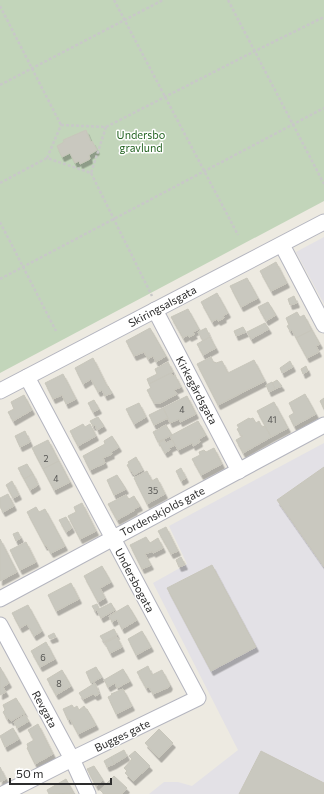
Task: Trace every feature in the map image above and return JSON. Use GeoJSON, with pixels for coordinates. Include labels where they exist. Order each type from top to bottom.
{"type":"FeatureCollection","features":[{"type":"Feature","properties":{"kind":"street","name":"Skiringsalsgata"},"geometry":{"type":"LineString","coordinates":[[0,391],[324,222]]}},
{"type":"Feature","properties":{"kind":"street"},"geometry":{"type":"LineString","coordinates":[[282,245],[324,324]]}},
{"type":"Feature","properties":{"kind":"street","name":"Kirkegårdsgata"},"geometry":{"type":"LineString","coordinates":[[156,309],[239,471]]}},
{"type":"Feature","properties":{"kind":"street","name":"Undersbogata"},"geometry":{"type":"LineString","coordinates":[[27,377],[198,698]]}},
{"type":"Feature","properties":{"kind":"street","name":"Tordenskjolds gate"},"geometry":{"type":"LineString","coordinates":[[0,599],[324,425]]}},
{"type":"Feature","properties":{"kind":"street","name":"Revgata"},"geometry":{"type":"LineString","coordinates":[[0,625],[72,759],[88,794]]}},
{"type":"Feature","properties":{"kind":"street","name":"Bugges gate"},"geometry":{"type":"LineString","coordinates":[[4,794],[72,759],[198,698]]}},
{"type":"Feature","properties":{"kind":"path"},"geometry":{"type":"LineString","coordinates":[[114,0],[238,235]]}},
{"type":"Feature","properties":{"kind":"path"},"geometry":{"type":"LineString","coordinates":[[0,85],[163,0]]}},
{"type":"Feature","properties":{"kind":"path"},"geometry":{"type":"LineString","coordinates":[[228,0],[324,184]]}},
{"type":"Feature","properties":{"kind":"path"},"geometry":{"type":"LineString","coordinates":[[0,6],[62,125]]}},
{"type":"Feature","properties":{"kind":"path"},"geometry":{"type":"LineString","coordinates":[[62,125],[106,127],[324,17]]}},
{"type":"Feature","properties":{"kind":"path"},"geometry":{"type":"LineString","coordinates":[[0,279],[324,108]]}},
{"type":"Feature","properties":{"kind":"path"},"geometry":{"type":"LineString","coordinates":[[0,184],[47,158],[62,125]]}},
{"type":"Feature","properties":{"kind":"path"},"geometry":{"type":"LineString","coordinates":[[91,173],[106,127]]}},
{"type":"Feature","properties":{"kind":"path"},"geometry":{"type":"LineString","coordinates":[[47,158],[91,173],[156,309]]}},
{"type":"Feature","properties":{"kind":"path"},"geometry":{"type":"LineString","coordinates":[[0,222],[56,330]]}},
{"type":"Feature","properties":{"kind":"path"},"geometry":{"type":"LineString","coordinates":[[0,231],[4,229]]}},
{"type":"Feature","properties":{"kind":"shaded area"},"geometry":{"type":"Polygon","coordinates":[[[324,237],[324,304],[296,252],[324,237]]]}},
{"type":"Feature","properties":{"kind":"shaded area"},"geometry":{"type":"Polygon","coordinates":[[[324,443],[324,794],[149,794],[164,782],[178,782],[192,786],[238,750],[153,583],[187,564],[169,526],[324,443]]]}},
{"type":"Feature","properties":{"kind":"green space","name":"Undersbo gravlund"},"geometry":{"type":"Polygon","coordinates":[[[0,0],[324,0],[324,201],[0,373],[0,0]]]}},
{"type":"Feature","properties":{"kind":"building"},"geometry":{"type":"Polygon","coordinates":[[[86,130],[91,142],[92,141],[97,150],[89,155],[90,159],[80,164],[79,161],[75,163],[70,153],[62,157],[57,146],[64,142],[63,140],[86,130]]]}},
{"type":"Feature","properties":{"kind":"building"},"geometry":{"type":"Polygon","coordinates":[[[276,262],[287,283],[271,291],[260,271],[276,262]]]}},
{"type":"Feature","properties":{"kind":"building"},"geometry":{"type":"Polygon","coordinates":[[[247,278],[258,298],[241,307],[230,286],[247,278]]]}},
{"type":"Feature","properties":{"kind":"building"},"geometry":{"type":"Polygon","coordinates":[[[217,293],[228,313],[223,316],[224,318],[218,321],[217,319],[212,322],[201,302],[217,293]]]}},
{"type":"Feature","properties":{"kind":"building"},"geometry":{"type":"Polygon","coordinates":[[[294,296],[297,303],[290,305],[288,299],[294,296]]]}},
{"type":"Feature","properties":{"kind":"building"},"geometry":{"type":"Polygon","coordinates":[[[268,302],[276,315],[266,321],[258,307],[268,302]]]}},
{"type":"Feature","properties":{"kind":"building"},"geometry":{"type":"Polygon","coordinates":[[[188,309],[199,329],[193,332],[195,334],[189,337],[188,335],[183,338],[171,317],[188,309]]]}},
{"type":"Feature","properties":{"kind":"building"},"geometry":{"type":"Polygon","coordinates":[[[297,312],[300,317],[304,315],[312,330],[296,338],[292,330],[290,331],[287,326],[289,325],[286,318],[297,312]]]}},
{"type":"Feature","properties":{"kind":"building"},"geometry":{"type":"Polygon","coordinates":[[[265,323],[269,329],[251,339],[247,332],[265,323]]]}},
{"type":"Feature","properties":{"kind":"building"},"geometry":{"type":"Polygon","coordinates":[[[243,327],[246,332],[236,336],[234,331],[243,327]]]}},
{"type":"Feature","properties":{"kind":"building"},"geometry":{"type":"Polygon","coordinates":[[[150,328],[166,356],[156,362],[153,356],[148,359],[144,352],[134,356],[126,341],[150,328]]]}},
{"type":"Feature","properties":{"kind":"building"},"geometry":{"type":"Polygon","coordinates":[[[206,328],[210,337],[203,341],[198,332],[206,328]]]}},
{"type":"Feature","properties":{"kind":"building"},"geometry":{"type":"Polygon","coordinates":[[[312,330],[320,344],[316,346],[319,352],[307,358],[296,338],[312,330]]]}},
{"type":"Feature","properties":{"kind":"building"},"geometry":{"type":"Polygon","coordinates":[[[210,337],[216,348],[203,355],[197,344],[210,337]]]}},
{"type":"Feature","properties":{"kind":"building"},"geometry":{"type":"Polygon","coordinates":[[[211,357],[214,363],[222,361],[228,373],[254,360],[265,381],[218,405],[197,364],[211,357]]]}},
{"type":"Feature","properties":{"kind":"building"},"geometry":{"type":"Polygon","coordinates":[[[93,358],[112,393],[105,396],[102,390],[98,392],[91,379],[83,384],[75,368],[93,358]]]}},
{"type":"Feature","properties":{"kind":"building"},"geometry":{"type":"Polygon","coordinates":[[[290,361],[293,367],[282,373],[280,368],[290,361]]]}},
{"type":"Feature","properties":{"kind":"building"},"geometry":{"type":"Polygon","coordinates":[[[168,362],[173,372],[149,384],[147,379],[157,374],[155,369],[168,362]]]}},
{"type":"Feature","properties":{"kind":"building"},"geometry":{"type":"Polygon","coordinates":[[[306,366],[308,371],[303,374],[301,369],[306,366]]]}},
{"type":"Feature","properties":{"kind":"building"},"geometry":{"type":"Polygon","coordinates":[[[171,373],[173,376],[175,375],[181,387],[174,390],[177,394],[160,403],[154,403],[147,390],[151,388],[149,384],[171,373]]]}},
{"type":"Feature","properties":{"kind":"building"},"geometry":{"type":"Polygon","coordinates":[[[63,374],[76,399],[66,404],[62,395],[53,399],[45,383],[63,374]]]}},
{"type":"Feature","properties":{"kind":"building"},"geometry":{"type":"Polygon","coordinates":[[[277,380],[282,386],[275,389],[272,383],[277,380]]]}},
{"type":"Feature","properties":{"kind":"building"},"geometry":{"type":"Polygon","coordinates":[[[272,382],[275,389],[269,392],[266,385],[272,382]]]}},
{"type":"Feature","properties":{"kind":"building"},"geometry":{"type":"Polygon","coordinates":[[[305,394],[316,414],[294,426],[289,416],[294,413],[289,403],[305,394]]]}},
{"type":"Feature","properties":{"kind":"building"},"geometry":{"type":"Polygon","coordinates":[[[24,395],[32,410],[13,421],[8,412],[14,409],[11,402],[24,395]]]}},
{"type":"Feature","properties":{"kind":"building"},"geometry":{"type":"Polygon","coordinates":[[[187,396],[196,414],[180,422],[179,419],[170,423],[163,408],[187,396]]]}},
{"type":"Feature","properties":{"kind":"building"},"geometry":{"type":"Polygon","coordinates":[[[324,398],[324,409],[320,401],[324,398]]]}},
{"type":"Feature","properties":{"kind":"building"},"geometry":{"type":"Polygon","coordinates":[[[94,400],[99,409],[93,412],[88,403],[94,400]]]}},
{"type":"Feature","properties":{"kind":"building"},"geometry":{"type":"Polygon","coordinates":[[[274,402],[288,428],[271,437],[257,411],[274,402]]]}},
{"type":"Feature","properties":{"kind":"building"},"geometry":{"type":"Polygon","coordinates":[[[139,403],[146,417],[134,424],[126,409],[139,403]]]}},
{"type":"Feature","properties":{"kind":"building"},"geometry":{"type":"Polygon","coordinates":[[[163,408],[168,418],[154,425],[149,415],[163,408]]]}},
{"type":"Feature","properties":{"kind":"building"},"geometry":{"type":"Polygon","coordinates":[[[98,417],[104,426],[97,430],[95,425],[93,426],[90,421],[98,417]]]}},
{"type":"Feature","properties":{"kind":"building"},"geometry":{"type":"Polygon","coordinates":[[[249,418],[253,418],[256,423],[259,421],[262,427],[265,426],[271,437],[243,453],[236,440],[243,436],[241,436],[237,429],[239,428],[237,425],[249,418]]]}},
{"type":"Feature","properties":{"kind":"building"},"geometry":{"type":"Polygon","coordinates":[[[198,421],[206,435],[199,439],[200,442],[193,446],[192,443],[178,450],[170,436],[198,421]]]}},
{"type":"Feature","properties":{"kind":"building"},"geometry":{"type":"Polygon","coordinates":[[[83,424],[85,427],[90,424],[96,436],[78,446],[70,431],[83,424]]]}},
{"type":"Feature","properties":{"kind":"building"},"geometry":{"type":"Polygon","coordinates":[[[166,425],[172,435],[158,442],[153,432],[166,425]]]}},
{"type":"Feature","properties":{"kind":"building"},"geometry":{"type":"Polygon","coordinates":[[[25,431],[30,442],[20,447],[15,436],[25,431]]]}},
{"type":"Feature","properties":{"kind":"building"},"geometry":{"type":"Polygon","coordinates":[[[112,436],[119,447],[111,452],[112,454],[103,458],[105,463],[90,470],[83,456],[105,444],[104,441],[112,436]]]}},
{"type":"Feature","properties":{"kind":"building"},"geometry":{"type":"Polygon","coordinates":[[[48,440],[59,461],[43,469],[32,448],[48,440]]]}},
{"type":"Feature","properties":{"kind":"building"},"geometry":{"type":"Polygon","coordinates":[[[164,440],[166,443],[172,440],[175,445],[169,448],[170,450],[165,453],[159,443],[164,440]]]}},
{"type":"Feature","properties":{"kind":"building"},"geometry":{"type":"Polygon","coordinates":[[[214,448],[222,464],[201,475],[192,459],[200,455],[199,452],[204,450],[206,452],[214,448]]]}},
{"type":"Feature","properties":{"kind":"building"},"geometry":{"type":"Polygon","coordinates":[[[136,457],[143,470],[134,475],[127,465],[129,464],[128,462],[136,457]]]}},
{"type":"Feature","properties":{"kind":"building"},"geometry":{"type":"Polygon","coordinates":[[[59,461],[70,482],[54,490],[43,469],[59,461]]]}},
{"type":"Feature","properties":{"kind":"building"},"geometry":{"type":"Polygon","coordinates":[[[27,464],[33,474],[24,479],[18,468],[27,464]]]}},
{"type":"Feature","properties":{"kind":"building"},"geometry":{"type":"Polygon","coordinates":[[[324,467],[324,567],[277,500],[324,467]]]}},
{"type":"Feature","properties":{"kind":"building"},"geometry":{"type":"Polygon","coordinates":[[[181,468],[186,478],[181,481],[176,471],[181,468]]]}},
{"type":"Feature","properties":{"kind":"building"},"geometry":{"type":"Polygon","coordinates":[[[147,471],[152,481],[157,478],[165,494],[147,504],[134,478],[147,471]]]}},
{"type":"Feature","properties":{"kind":"building"},"geometry":{"type":"Polygon","coordinates":[[[33,474],[38,485],[30,490],[24,479],[33,474]]]}},
{"type":"Feature","properties":{"kind":"building"},"geometry":{"type":"Polygon","coordinates":[[[117,475],[126,489],[114,495],[107,480],[117,475]]]}},
{"type":"Feature","properties":{"kind":"building"},"geometry":{"type":"Polygon","coordinates":[[[12,481],[19,495],[13,498],[6,485],[12,481]]]}},
{"type":"Feature","properties":{"kind":"building"},"geometry":{"type":"Polygon","coordinates":[[[8,494],[14,506],[3,512],[0,507],[0,498],[8,494]]]}},
{"type":"Feature","properties":{"kind":"building"},"geometry":{"type":"Polygon","coordinates":[[[126,495],[129,499],[134,496],[140,506],[117,520],[108,504],[126,495]]]}},
{"type":"Feature","properties":{"kind":"building"},"geometry":{"type":"Polygon","coordinates":[[[82,503],[96,531],[80,539],[68,516],[76,512],[74,507],[82,503]]]}},
{"type":"Feature","properties":{"kind":"building"},"geometry":{"type":"Polygon","coordinates":[[[36,507],[39,512],[45,509],[65,546],[51,553],[46,545],[45,546],[27,512],[36,507]]]}},
{"type":"Feature","properties":{"kind":"building"},"geometry":{"type":"Polygon","coordinates":[[[66,517],[72,528],[66,532],[59,520],[66,517]]]}},
{"type":"Feature","properties":{"kind":"building"},"geometry":{"type":"Polygon","coordinates":[[[166,527],[178,551],[171,554],[158,531],[166,527]]]}},
{"type":"Feature","properties":{"kind":"building"},"geometry":{"type":"Polygon","coordinates":[[[18,532],[21,538],[16,541],[13,534],[18,532]]]}},
{"type":"Feature","properties":{"kind":"building"},"geometry":{"type":"Polygon","coordinates":[[[146,537],[150,543],[158,538],[163,548],[153,553],[153,551],[145,554],[151,565],[142,569],[130,545],[146,537]]]}},
{"type":"Feature","properties":{"kind":"building"},"geometry":{"type":"Polygon","coordinates":[[[0,539],[17,572],[0,581],[0,539]]]}},
{"type":"Feature","properties":{"kind":"building"},"geometry":{"type":"Polygon","coordinates":[[[26,542],[36,562],[20,570],[10,550],[26,542]]]}},
{"type":"Feature","properties":{"kind":"building"},"geometry":{"type":"Polygon","coordinates":[[[181,557],[185,565],[179,567],[176,560],[181,557]]]}},
{"type":"Feature","properties":{"kind":"building"},"geometry":{"type":"Polygon","coordinates":[[[212,565],[256,647],[211,671],[167,588],[212,565]]]}},
{"type":"Feature","properties":{"kind":"building"},"geometry":{"type":"Polygon","coordinates":[[[102,566],[111,582],[100,588],[105,598],[98,602],[84,576],[102,566]]]}},
{"type":"Feature","properties":{"kind":"building"},"geometry":{"type":"Polygon","coordinates":[[[71,583],[79,599],[56,611],[48,595],[71,583]]]}},
{"type":"Feature","properties":{"kind":"building"},"geometry":{"type":"Polygon","coordinates":[[[111,603],[115,610],[101,618],[97,610],[111,603]]]}},
{"type":"Feature","properties":{"kind":"building"},"geometry":{"type":"Polygon","coordinates":[[[97,604],[99,608],[95,611],[92,606],[97,604]]]}},
{"type":"Feature","properties":{"kind":"building"},"geometry":{"type":"Polygon","coordinates":[[[28,605],[42,631],[34,636],[27,624],[20,628],[12,613],[28,605]]]}},
{"type":"Feature","properties":{"kind":"building"},"geometry":{"type":"Polygon","coordinates":[[[128,605],[137,620],[122,629],[117,619],[112,622],[109,616],[128,605]]]}},
{"type":"Feature","properties":{"kind":"building"},"geometry":{"type":"Polygon","coordinates":[[[114,629],[117,635],[104,642],[100,636],[114,629]]]}},
{"type":"Feature","properties":{"kind":"building"},"geometry":{"type":"Polygon","coordinates":[[[142,631],[151,647],[136,655],[128,639],[142,631]]]}},
{"type":"Feature","properties":{"kind":"building"},"geometry":{"type":"Polygon","coordinates":[[[54,633],[56,637],[50,639],[48,636],[54,633]]]}},
{"type":"Feature","properties":{"kind":"building"},"geometry":{"type":"Polygon","coordinates":[[[117,637],[122,647],[110,653],[105,643],[117,637]]]}},
{"type":"Feature","properties":{"kind":"building"},"geometry":{"type":"Polygon","coordinates":[[[46,642],[55,659],[40,667],[31,651],[46,642]]]}},
{"type":"Feature","properties":{"kind":"building"},"geometry":{"type":"Polygon","coordinates":[[[148,666],[152,675],[162,670],[170,685],[169,687],[153,694],[149,687],[146,688],[137,672],[148,666]]]}},
{"type":"Feature","properties":{"kind":"building"},"geometry":{"type":"Polygon","coordinates":[[[0,667],[9,683],[3,687],[6,692],[0,695],[0,667]]]}},
{"type":"Feature","properties":{"kind":"building"},"geometry":{"type":"Polygon","coordinates":[[[96,667],[102,677],[91,683],[86,672],[96,667]]]}},
{"type":"Feature","properties":{"kind":"building"},"geometry":{"type":"Polygon","coordinates":[[[123,669],[130,681],[117,688],[115,683],[108,687],[104,680],[123,669]]]}},
{"type":"Feature","properties":{"kind":"building"},"geometry":{"type":"Polygon","coordinates":[[[62,670],[71,686],[56,695],[47,679],[62,670]]]}},
{"type":"Feature","properties":{"kind":"building"},"geometry":{"type":"Polygon","coordinates":[[[95,683],[99,694],[95,696],[93,694],[83,699],[79,693],[95,683]]]}},
{"type":"Feature","properties":{"kind":"building"},"geometry":{"type":"Polygon","coordinates":[[[123,689],[132,706],[116,714],[108,697],[112,695],[111,694],[123,689]]]}},
{"type":"Feature","properties":{"kind":"building"},"geometry":{"type":"Polygon","coordinates":[[[16,698],[25,713],[11,721],[9,718],[7,719],[3,712],[5,710],[3,705],[16,698]]]}},
{"type":"Feature","properties":{"kind":"building"},"geometry":{"type":"Polygon","coordinates":[[[72,705],[74,708],[77,706],[79,710],[84,706],[96,725],[78,734],[70,719],[68,720],[63,709],[72,705]]]}},
{"type":"Feature","properties":{"kind":"building"},"geometry":{"type":"Polygon","coordinates":[[[25,715],[29,721],[17,728],[14,722],[25,715]]]}},
{"type":"Feature","properties":{"kind":"building"},"geometry":{"type":"Polygon","coordinates":[[[38,724],[53,754],[35,764],[27,748],[27,744],[34,740],[28,730],[38,724]]]}},
{"type":"Feature","properties":{"kind":"building"},"geometry":{"type":"Polygon","coordinates":[[[13,728],[19,739],[5,747],[0,736],[13,728]]]}},
{"type":"Feature","properties":{"kind":"building"},"geometry":{"type":"Polygon","coordinates":[[[159,729],[173,743],[159,758],[145,743],[159,729]]]}},
{"type":"Feature","properties":{"kind":"building"},"geometry":{"type":"Polygon","coordinates":[[[124,750],[127,756],[114,764],[111,757],[124,750]]]}},
{"type":"Feature","properties":{"kind":"building"},"geometry":{"type":"Polygon","coordinates":[[[135,751],[150,766],[133,781],[125,773],[127,771],[124,768],[132,759],[129,756],[135,751]]]}},
{"type":"Feature","properties":{"kind":"building"},"geometry":{"type":"Polygon","coordinates":[[[261,751],[324,783],[324,794],[239,794],[261,751]]]}},
{"type":"Feature","properties":{"kind":"building"},"geometry":{"type":"Polygon","coordinates":[[[111,757],[114,764],[107,767],[104,761],[111,757]]]}},
{"type":"Feature","properties":{"kind":"building"},"geometry":{"type":"Polygon","coordinates":[[[94,766],[103,780],[96,786],[87,769],[94,766]]]}},
{"type":"Feature","properties":{"kind":"building"},"geometry":{"type":"Polygon","coordinates":[[[0,767],[6,779],[0,782],[0,767]]]}},
{"type":"Feature","properties":{"kind":"building"},"geometry":{"type":"Polygon","coordinates":[[[114,776],[127,788],[122,794],[104,794],[100,790],[114,776]]]}},
{"type":"Feature","properties":{"kind":"building"},"geometry":{"type":"Polygon","coordinates":[[[66,779],[74,793],[49,794],[47,790],[66,779]]]}}]}
